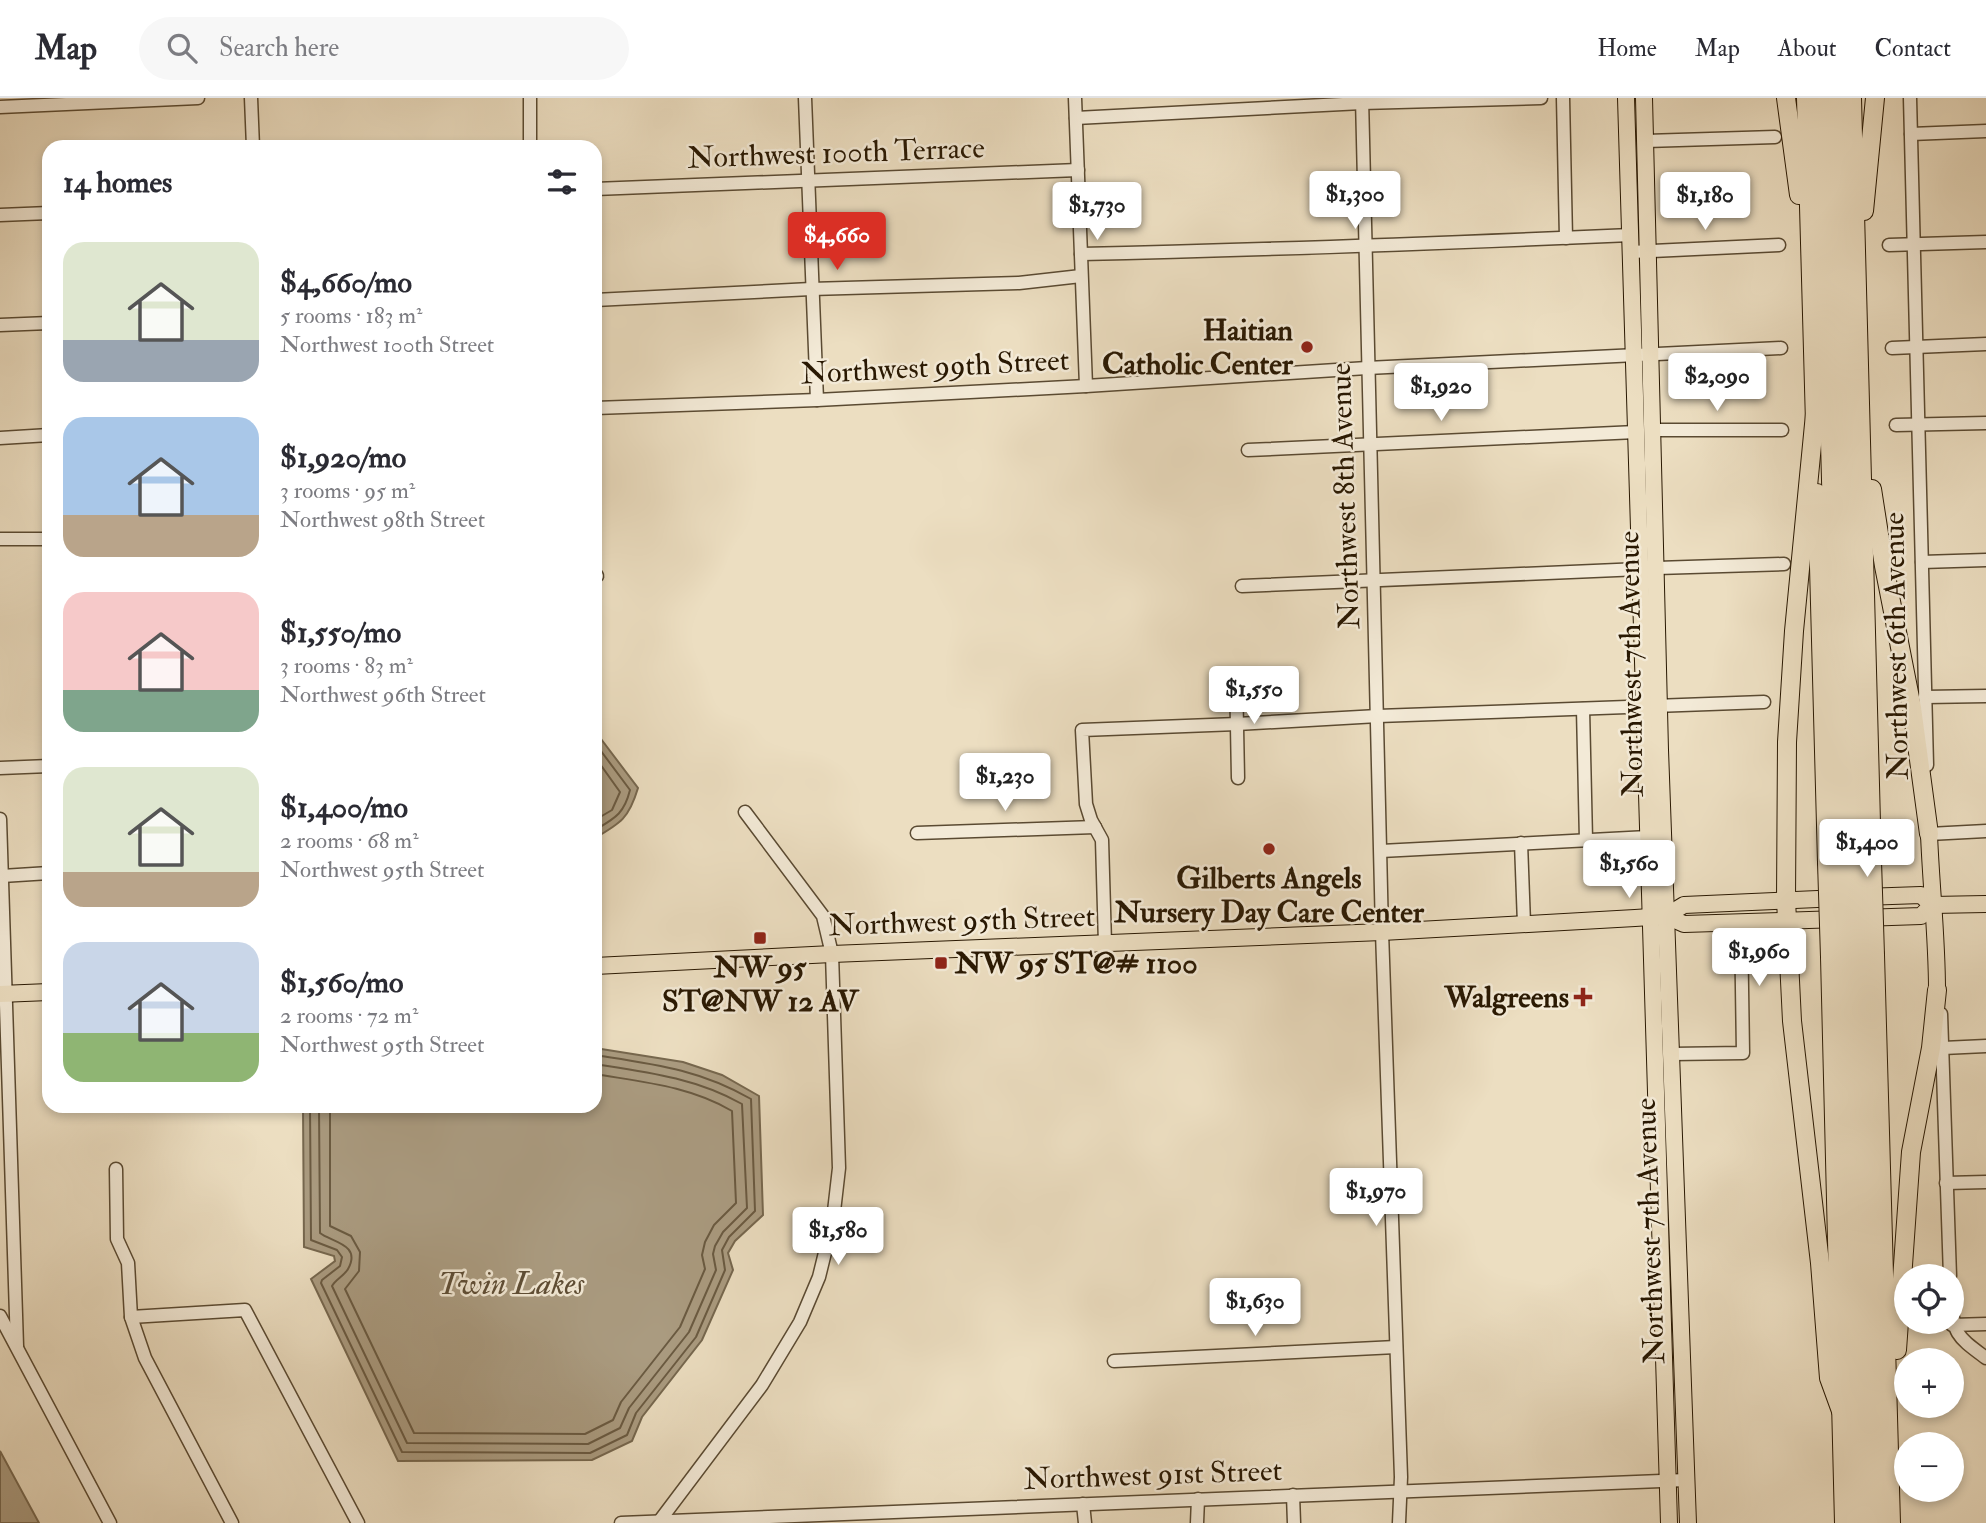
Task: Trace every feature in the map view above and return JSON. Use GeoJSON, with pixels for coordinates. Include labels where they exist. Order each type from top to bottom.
{"type":"FeatureCollection","features":[{"type":"Feature","properties":{"kind":"highway"},"geometry":{"type":"LineString","coordinates":[[1786,98],[1811,300]]}},
{"type":"Feature","properties":{"kind":"highway"},"geometry":{"type":"LineString","coordinates":[[1806,98],[1815,414],[1849,862]]}},
{"type":"Feature","properties":{"kind":"highway"},"geometry":{"type":"LineString","coordinates":[[1821,98],[1852,956],[1876,1523]]}},
{"type":"Feature","properties":{"kind":"highway"},"geometry":{"type":"LineString","coordinates":[[1837,98],[1859,1523]]}},
{"type":"Feature","properties":{"kind":"highway"},"geometry":{"type":"LineString","coordinates":[[1849,862],[1860,414],[1852,98]]}},
{"type":"Feature","properties":{"kind":"highway"},"geometry":{"type":"LineString","coordinates":[[1857,298],[1875,98]]}},
{"type":"Feature","properties":{"kind":"highway"},"geometry":{"type":"LineString","coordinates":[[1815,414],[1787,742],[1786,900],[1792,1021],[1820,1262],[1829,1378],[1840,1411]]}},
{"type":"Feature","properties":{"kind":"highway"},"geometry":{"type":"LineString","coordinates":[[1860,414],[1884,565],[1912,708],[1929,834]]}},
{"type":"Feature","properties":{"kind":"highway"},"geometry":{"type":"LineString","coordinates":[[1852,956],[1888,1369],[1891,1523]]}},
{"type":"Feature","properties":{"kind":"highway"},"geometry":{"type":"LineString","coordinates":[[1844,1523],[1840,1411],[1852,956]]}},
{"type":"Feature","properties":{"kind":"highway"},"geometry":{"type":"LineString","coordinates":[[1888,1369],[1897,1351],[1911,1152],[1931,1048],[1937,990]]}},
{"type":"Feature","properties":{"kind":"main road"},"geometry":{"type":"LineString","coordinates":[[1628,98],[1636,108],[1637,162],[1646,178]]}},
{"type":"Feature","properties":{"kind":"main road","name":"Northwest 7th Avenue"},"geometry":{"type":"LineString","coordinates":[[1628,98],[1636,432],[1650,618],[1658,631],[1652,706],[1648,837],[1672,1054],[1688,1523]]}},
{"type":"Feature","properties":{"kind":"main road","name":"Northwest 7th Avenue"},"geometry":{"type":"LineString","coordinates":[[1644,98],[1653,430],[1648,568],[1658,916],[1657,1095],[1669,1523]]}},
{"type":"Feature","properties":{"kind":"main road","name":"Northwest 6th Avenue"},"geometry":{"type":"LineString","coordinates":[[1929,834],[1932,905],[1937,944],[1937,990]]}},
{"type":"Feature","properties":{"kind":"main road","name":"Northwest 95th Street"},"geometry":{"type":"LineString","coordinates":[[602,966],[1382,932],[1658,916],[1684,905],[1786,900],[1921,895],[1932,905],[1986,904]]}},
{"type":"Feature","properties":{"kind":"main road","name":"Northwest 95th Street"},"geometry":{"type":"LineString","coordinates":[[1658,916],[1684,924],[1917,916],[1932,905]]}},
{"type":"Feature","properties":{"kind":"main road"},"geometry":{"type":"LineString","coordinates":[[3,994],[42,992]]}},
{"type":"Feature","properties":{"kind":"main road"},"geometry":{"type":"LineString","coordinates":[[1657,1095],[1662,1106],[1664,1160],[1676,1171]]}},
{"type":"Feature","properties":{"kind":"main road"},"geometry":{"type":"LineString","coordinates":[[1660,1214],[1669,1226],[1670,1255],[1680,1267]]}},
{"type":"Feature","properties":{"kind":"street"},"geometry":{"type":"LineString","coordinates":[[0,107],[198,98]]}},
{"type":"Feature","properties":{"kind":"street"},"geometry":{"type":"LineString","coordinates":[[251,98],[253,140]]}},
{"type":"Feature","properties":{"kind":"street"},"geometry":{"type":"LineString","coordinates":[[530,98],[530,140]]}},
{"type":"Feature","properties":{"kind":"street"},"geometry":{"type":"LineString","coordinates":[[805,98],[817,400]]}},
{"type":"Feature","properties":{"kind":"street"},"geometry":{"type":"LineString","coordinates":[[1075,98],[1086,386]]}},
{"type":"Feature","properties":{"kind":"street"},"geometry":{"type":"LineString","coordinates":[[1076,118],[1362,101],[1541,98]]}},
{"type":"Feature","properties":{"kind":"street"},"geometry":{"type":"LineString","coordinates":[[1563,98],[1566,238]]}},
{"type":"Feature","properties":{"kind":"street","name":"Northwest 6th Avenue"},"geometry":{"type":"LineString","coordinates":[[1910,98],[1929,834]]}},
{"type":"Feature","properties":{"kind":"street","name":"Northwest 8th Avenue"},"geometry":{"type":"LineString","coordinates":[[1362,101],[1382,932],[1401,1491],[1399,1523]]}},
{"type":"Feature","properties":{"kind":"street"},"geometry":{"type":"LineString","coordinates":[[1911,134],[1986,131]]}},
{"type":"Feature","properties":{"kind":"street"},"geometry":{"type":"LineString","coordinates":[[1646,141],[1775,137]]}},
{"type":"Feature","properties":{"kind":"street","name":"Northwest 100th Terrace"},"geometry":{"type":"LineString","coordinates":[[602,189],[1078,170]]}},
{"type":"Feature","properties":{"kind":"street"},"geometry":{"type":"LineString","coordinates":[[0,215],[42,212]]}},
{"type":"Feature","properties":{"kind":"street"},"geometry":{"type":"LineString","coordinates":[[1081,254],[1365,247],[1484,239],[1631,235]]}},
{"type":"Feature","properties":{"kind":"street"},"geometry":{"type":"LineString","coordinates":[[1889,245],[1986,242]]}},
{"type":"Feature","properties":{"kind":"street"},"geometry":{"type":"LineString","coordinates":[[1631,252],[1779,245]]}},
{"type":"Feature","properties":{"kind":"street"},"geometry":{"type":"LineString","coordinates":[[602,300],[811,289],[1019,283],[1082,276]]}},
{"type":"Feature","properties":{"kind":"street"},"geometry":{"type":"LineString","coordinates":[[0,325],[42,323]]}},
{"type":"Feature","properties":{"kind":"street"},"geometry":{"type":"LineString","coordinates":[[1892,348],[1986,344]]}},
{"type":"Feature","properties":{"kind":"street","name":"Northwest 99th Street"},"geometry":{"type":"LineString","coordinates":[[602,408],[817,400],[1781,348]]}},
{"type":"Feature","properties":{"kind":"street"},"geometry":{"type":"LineString","coordinates":[[1896,425],[1986,423]]}},
{"type":"Feature","properties":{"kind":"street"},"geometry":{"type":"LineString","coordinates":[[1653,430],[1782,429]]}},
{"type":"Feature","properties":{"kind":"street"},"geometry":{"type":"LineString","coordinates":[[1248,450],[1636,432]]}},
{"type":"Feature","properties":{"kind":"street"},"geometry":{"type":"LineString","coordinates":[[0,438],[42,435]]}},
{"type":"Feature","properties":{"kind":"street"},"geometry":{"type":"LineString","coordinates":[[0,539],[42,540]]}},
{"type":"Feature","properties":{"kind":"street"},"geometry":{"type":"LineString","coordinates":[[1922,562],[1986,560]]}},
{"type":"Feature","properties":{"kind":"street"},"geometry":{"type":"LineString","coordinates":[[1242,586],[1784,564]]}},
{"type":"Feature","properties":{"kind":"street"},"geometry":{"type":"LineString","coordinates":[[1236,675],[1238,778]]}},
{"type":"Feature","properties":{"kind":"street"},"geometry":{"type":"LineString","coordinates":[[1926,697],[1986,696]]}},
{"type":"Feature","properties":{"kind":"street"},"geometry":{"type":"LineString","coordinates":[[1105,944],[1102,839],[1086,804],[1082,730],[1764,702]]}},
{"type":"Feature","properties":{"kind":"street"},"geometry":{"type":"LineString","coordinates":[[1583,709],[1586,840]]}},
{"type":"Feature","properties":{"kind":"street"},"geometry":{"type":"LineString","coordinates":[[0,768],[42,766]]}},
{"type":"Feature","properties":{"kind":"street"},"geometry":{"type":"LineString","coordinates":[[658,1522],[762,1385],[800,1322],[819,1277],[832,1220],[839,1168],[832,954],[823,916],[745,812]]}},
{"type":"Feature","properties":{"kind":"street"},"geometry":{"type":"LineString","coordinates":[[0,819],[3,994],[17,1346]]}},
{"type":"Feature","properties":{"kind":"street"},"geometry":{"type":"LineString","coordinates":[[917,833],[1095,827]]}},
{"type":"Feature","properties":{"kind":"street"},"geometry":{"type":"LineString","coordinates":[[1929,834],[1986,831]]}},
{"type":"Feature","properties":{"kind":"street"},"geometry":{"type":"LineString","coordinates":[[1381,851],[1648,837]]}},
{"type":"Feature","properties":{"kind":"street"},"geometry":{"type":"LineString","coordinates":[[1521,844],[1524,924]]}},
{"type":"Feature","properties":{"kind":"street"},"geometry":{"type":"LineString","coordinates":[[2,876],[42,873]]}},
{"type":"Feature","properties":{"kind":"street"},"geometry":{"type":"LineString","coordinates":[[1672,1054],[1743,1053],[1741,923]]}},
{"type":"Feature","properties":{"kind":"street","name":"Northwest 6th Avenue"},"geometry":{"type":"LineString","coordinates":[[1937,990],[1943,1048],[1949,1264]]}},
{"type":"Feature","properties":{"kind":"street"},"geometry":{"type":"LineString","coordinates":[[1943,1048],[1986,1046]]}},
{"type":"Feature","properties":{"kind":"street"},"geometry":{"type":"LineString","coordinates":[[117,1169],[117,1239],[128,1263],[131,1317],[145,1358],[232,1523]]}},
{"type":"Feature","properties":{"kind":"street"},"geometry":{"type":"LineString","coordinates":[[1946,1183],[1986,1182]]}},
{"type":"Feature","properties":{"kind":"street"},"geometry":{"type":"LineString","coordinates":[[0,1277],[14,1275]]}},
{"type":"Feature","properties":{"kind":"street"},"geometry":{"type":"LineString","coordinates":[[131,1317],[245,1310],[358,1523]]}},
{"type":"Feature","properties":{"kind":"street"},"geometry":{"type":"LineString","coordinates":[[0,1315],[110,1523]]}},
{"type":"Feature","properties":{"kind":"street"},"geometry":{"type":"LineString","coordinates":[[1964,1325],[1986,1324]]}},
{"type":"Feature","properties":{"kind":"street"},"geometry":{"type":"LineString","coordinates":[[1958,1334],[1986,1358]]}},
{"type":"Feature","properties":{"kind":"street"},"geometry":{"type":"LineString","coordinates":[[1114,1362],[1396,1347]]}},
{"type":"Feature","properties":{"kind":"street","name":"Northwest 91st Street"},"geometry":{"type":"LineString","coordinates":[[621,1523],[1686,1480]]}},
{"type":"Feature","properties":{"kind":"street"},"geometry":{"type":"LineString","coordinates":[[1293,1495],[1294,1523]]}},
{"type":"Feature","properties":{"kind":"street"},"geometry":{"type":"LineString","coordinates":[[1197,1523],[1198,1499]]}},
{"type":"Feature","properties":{"kind":"street"},"geometry":{"type":"LineString","coordinates":[[1083,1504],[1085,1523]]}},
{"type":"Feature","properties":{"kind":"water"},"geometry":{"type":"Polygon","coordinates":[[[602,740],[638,788],[623,819],[602,834],[602,740]]]}},
{"type":"Feature","properties":{"kind":"water","name":"Twin Lakes"},"geometry":{"type":"Polygon","coordinates":[[[602,1049],[683,1062],[722,1075],[759,1096],[763,1215],[735,1241],[728,1253],[733,1270],[702,1340],[642,1417],[632,1441],[592,1460],[398,1461],[311,1279],[335,1261],[334,1256],[304,1247],[303,1113],[602,1113],[602,1049]]]}},
{"type":"Feature","properties":{"kind":"water"},"geometry":{"type":"Polygon","coordinates":[[[0,1451],[39,1523],[0,1523],[0,1451]]]}},
{"type":"Feature","properties":{"kind":"place","name":"Haitian Catholic Center"},"geometry":{"type":"Point","coordinates":[1307,347]}},
{"type":"Feature","properties":{"kind":"place","name":"Gilberts Angels Nursery Day Care Center"},"geometry":{"type":"Point","coordinates":[1269,849]}},
{"type":"Feature","properties":{"kind":"place","name":"NW 95 ST@NW 12 AV"},"geometry":{"type":"Point","coordinates":[760,938]}},
{"type":"Feature","properties":{"kind":"place","name":"NW 95 ST@# 1100"},"geometry":{"type":"Point","coordinates":[941,963]}},
{"type":"Feature","properties":{"kind":"place","name":"Walgreens"},"geometry":{"type":"Point","coordinates":[1583,997]}}]}
